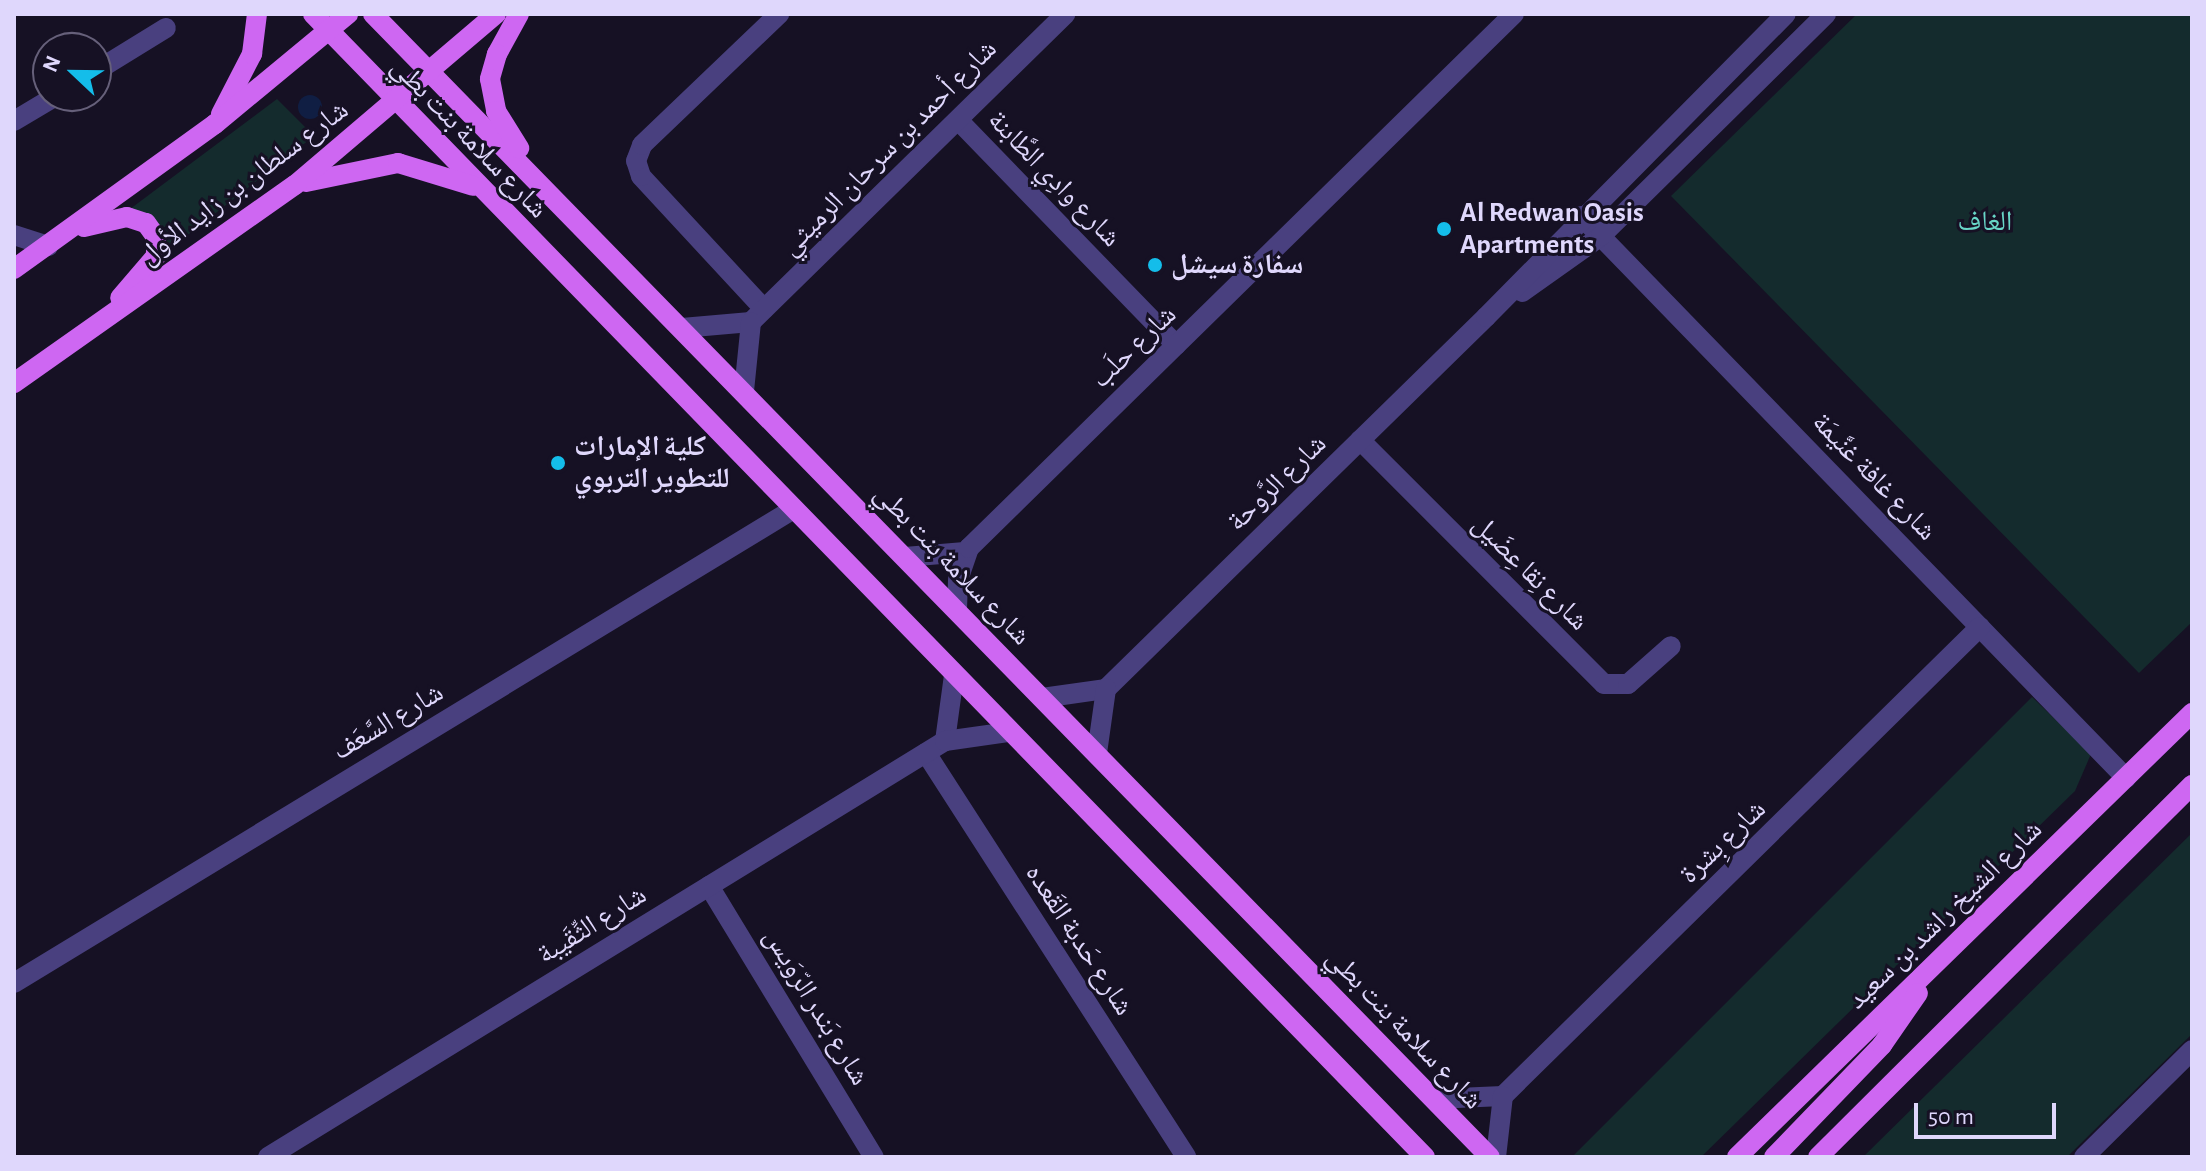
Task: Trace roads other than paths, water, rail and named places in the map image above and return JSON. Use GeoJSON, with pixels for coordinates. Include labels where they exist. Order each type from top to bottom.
{"type":"FeatureCollection","features":[{"type":"Feature","properties":{"kind":"main road"},"geometry":{"type":"LineString","coordinates":[[215,124],[252,54],[257,14]]}},
{"type":"Feature","properties":{"kind":"main road","name":"شارع سلامة بنت بطي"},"geometry":{"type":"LineString","coordinates":[[313,14],[395,103],[954,675],[1407,1148],[1425,1157]]}},
{"type":"Feature","properties":{"kind":"main road"},"geometry":{"type":"LineString","coordinates":[[14,269],[215,124],[348,14]]}},
{"type":"Feature","properties":{"kind":"main road","name":"شارع سلامة بنت بطي"},"geometry":{"type":"LineString","coordinates":[[373,14],[1490,1157]]}},
{"type":"Feature","properties":{"kind":"main road","name":"شارع سلطان بن زايد الأول"},"geometry":{"type":"LineString","coordinates":[[14,383],[295,185],[496,14]]}},
{"type":"Feature","properties":{"kind":"main road"},"geometry":{"type":"LineString","coordinates":[[519,14],[497,54],[490,79],[496,111],[543,185]]}},
{"type":"Feature","properties":{"kind":"main road"},"geometry":{"type":"LineString","coordinates":[[295,185],[398,163],[477,187]]}},
{"type":"Feature","properties":{"kind":"main road"},"geometry":{"type":"LineString","coordinates":[[70,231],[127,217],[146,223],[156,237],[156,256],[147,270],[87,333]]}},
{"type":"Feature","properties":{"kind":"main road","name":"شارع الشيخ راشد بن سعيد"},"geometry":{"type":"LineString","coordinates":[[1737,1157],[2192,713]]}},
{"type":"Feature","properties":{"kind":"main road"},"geometry":{"type":"LineString","coordinates":[[1818,1157],[2192,785]]}},
{"type":"Feature","properties":{"kind":"main road"},"geometry":{"type":"LineString","coordinates":[[1774,1157],[1882,1045],[1946,954]]}},
{"type":"Feature","properties":{"kind":"street"},"geometry":{"type":"LineString","coordinates":[[758,316],[641,176],[636,161],[642,145],[779,14]]}},
{"type":"Feature","properties":{"kind":"street","name":"شارع أحمد بن سرحان الرميثي"},"geometry":{"type":"LineString","coordinates":[[758,316],[1065,14]]}},
{"type":"Feature","properties":{"kind":"street","name":"شارع الرَّوحة"},"geometry":{"type":"LineString","coordinates":[[1486,317],[1601,236],[1826,14]]}},
{"type":"Feature","properties":{"kind":"street","name":"شارع حلَب"},"geometry":{"type":"LineString","coordinates":[[965,552],[1504,17]]}},
{"type":"Feature","properties":{"kind":"street","name":"شارع الرَّوحة"},"geometry":{"type":"LineString","coordinates":[[1106,689],[1486,317],[1776,17]]}},
{"type":"Feature","properties":{"kind":"street"},"geometry":{"type":"LineString","coordinates":[[112,61],[166,28]]}},
{"type":"Feature","properties":{"kind":"street"},"geometry":{"type":"LineString","coordinates":[[14,121],[32,110]]}},
{"type":"Feature","properties":{"kind":"street","name":"شارع وادِي الطَّابنة"},"geometry":{"type":"LineString","coordinates":[[959,121],[1176,345]]}},
{"type":"Feature","properties":{"kind":"street","name":"شارع غافة غنَّيمَة"},"geometry":{"type":"LineString","coordinates":[[1581,216],[2126,778]]}},
{"type":"Feature","properties":{"kind":"street"},"geometry":{"type":"LineString","coordinates":[[14,235],[48,246]]}},
{"type":"Feature","properties":{"kind":"street"},"geometry":{"type":"LineString","coordinates":[[682,328],[758,316]]}},
{"type":"Feature","properties":{"kind":"street"},"geometry":{"type":"LineString","coordinates":[[744,391],[758,316]]}},
{"type":"Feature","properties":{"kind":"street","name":"شارع نِقا عِضَيل"},"geometry":{"type":"LineString","coordinates":[[1360,440],[1604,684],[1628,684],[1671,646]]}},
{"type":"Feature","properties":{"kind":"street","name":"شارع السَّعَف"},"geometry":{"type":"LineString","coordinates":[[14,983],[792,510]]}},
{"type":"Feature","properties":{"kind":"street"},"geometry":{"type":"LineString","coordinates":[[905,557],[965,552],[957,609]]}},
{"type":"Feature","properties":{"kind":"street","name":"شارع بِشرة"},"geometry":{"type":"LineString","coordinates":[[1503,1096],[1980,627]]}},
{"type":"Feature","properties":{"kind":"street"},"geometry":{"type":"LineString","coordinates":[[945,741],[954,675]]}},
{"type":"Feature","properties":{"kind":"street"},"geometry":{"type":"LineString","coordinates":[[1042,698],[1106,689],[1097,753]]}},
{"type":"Feature","properties":{"kind":"street","name":"شارع الثِّقَيبة"},"geometry":{"type":"LineString","coordinates":[[268,1157],[945,741],[1009,732]]}},
{"type":"Feature","properties":{"kind":"street","name":"شارع حَدبة القَعده"},"geometry":{"type":"LineString","coordinates":[[926,753],[1186,1157]]}},
{"type":"Feature","properties":{"kind":"street","name":"شارع بَندر الرّوَيس"},"geometry":{"type":"LineString","coordinates":[[709,886],[874,1157]]}},
{"type":"Feature","properties":{"kind":"street"},"geometry":{"type":"LineString","coordinates":[[2084,1157],[2192,1050]]}},
{"type":"Feature","properties":{"kind":"street"},"geometry":{"type":"LineString","coordinates":[[1434,1099],[1503,1096],[1496,1157]]}},
{"type":"Feature","properties":{"kind":"water"},"geometry":{"type":"Polygon","coordinates":[[[310,95],[319,98],[322,107],[319,116],[310,119],[301,116],[298,107],[301,98],[310,95]]]}},
{"type":"Feature","properties":{"kind":"place","name":"Al Redwan Oasis Apartments"},"geometry":{"type":"Point","coordinates":[1444,229]}},
{"type":"Feature","properties":{"kind":"place","name":"سفارة سيشل"},"geometry":{"type":"Point","coordinates":[1155,265]}},
{"type":"Feature","properties":{"kind":"place","name":"كلية الإمارات للتطوير التربوي"},"geometry":{"type":"Point","coordinates":[558,463]}},
{"type":"Feature","properties":{"kind":"park label","name":"الغاف"},"geometry":{"type":"Point","coordinates":[1985,222]}}]}
